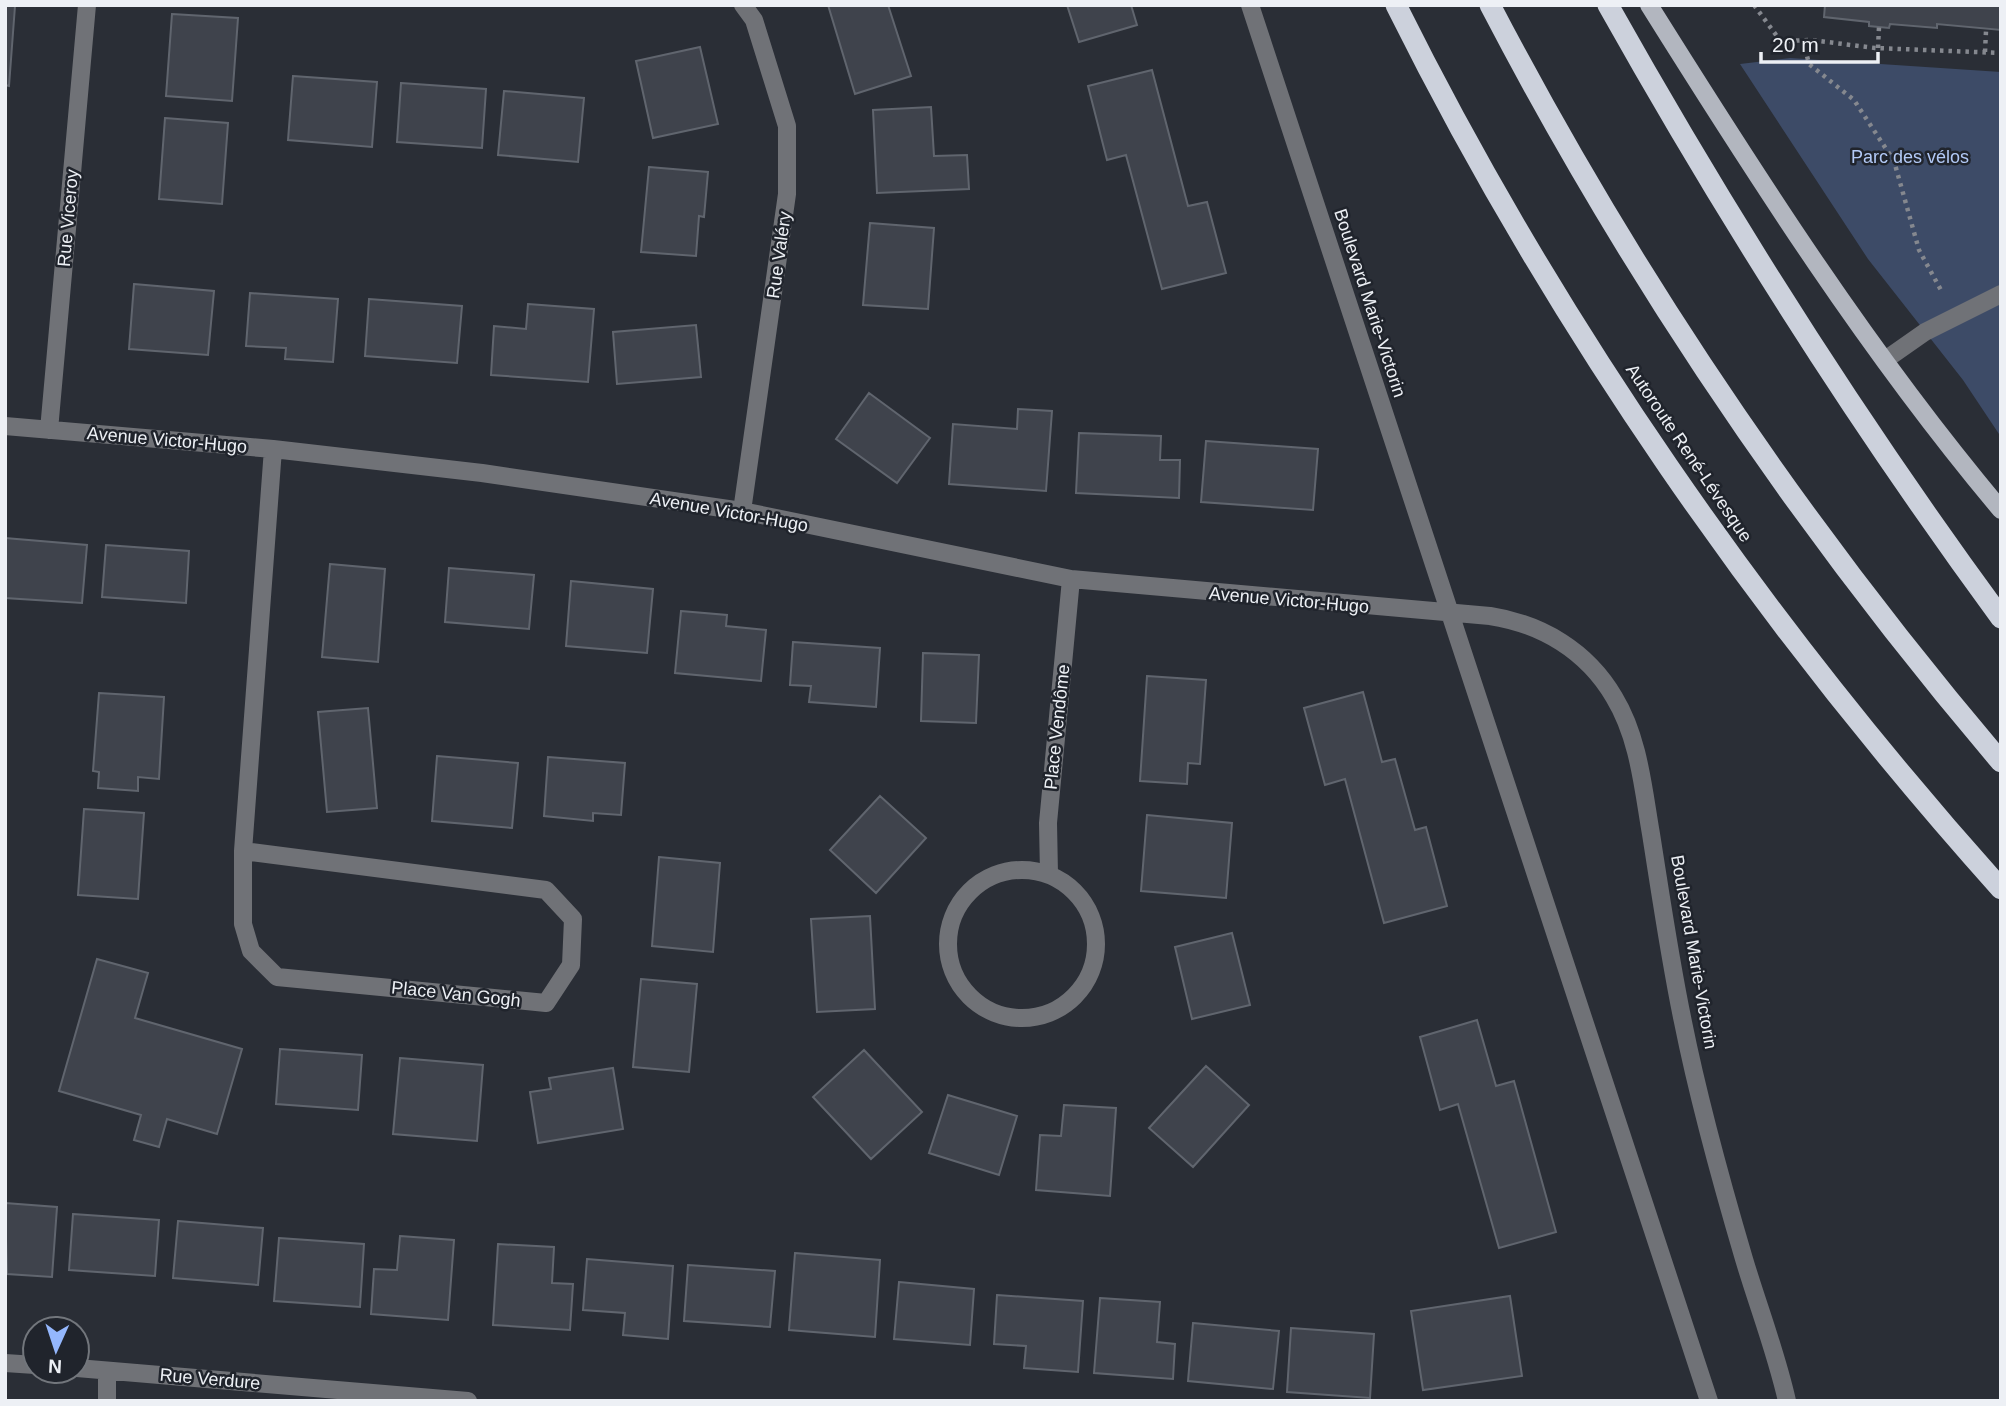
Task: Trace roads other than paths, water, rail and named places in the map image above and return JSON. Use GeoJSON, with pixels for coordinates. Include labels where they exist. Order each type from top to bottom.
{"type":"FeatureCollection","features":[{"type":"Feature","properties":{"kind":"highway","name":"Autoroute René-Lévesque"},"geometry":{"type":"LineString","coordinates":[[1396,5],[1485,173],[1624,400],[1753,585],[2001,889]]}},
{"type":"Feature","properties":{"kind":"highway"},"geometry":{"type":"LineString","coordinates":[[1490,5],[1586,181],[1669,316],[1755,445],[1853,580],[2001,762]]}},
{"type":"Feature","properties":{"kind":"highway"},"geometry":{"type":"LineString","coordinates":[[1608,5],[1689,148],[1787,305],[1903,482],[2001,618]]}},
{"type":"Feature","properties":{"kind":"highway"},"geometry":{"type":"LineString","coordinates":[[1971,855],[2001,900]]}},
{"type":"Feature","properties":{"kind":"main road"},"geometry":{"type":"LineString","coordinates":[[1649,5],[1740,152],[1885,360],[2001,510]]}},
{"type":"Feature","properties":{"kind":"street","name":"Rue Viceroy"},"geometry":{"type":"LineString","coordinates":[[49,430],[88,5]]}},
{"type":"Feature","properties":{"kind":"street","name":"Rue Valéry"},"geometry":{"type":"LineString","coordinates":[[742,511],[787,194],[787,126],[754,20],[743,5]]}},
{"type":"Feature","properties":{"kind":"street","name":"Boulevard Marie-Victorin"},"geometry":{"type":"LineString","coordinates":[[1250,5],[1709,1401]]}},
{"type":"Feature","properties":{"kind":"street"},"geometry":{"type":"LineString","coordinates":[[1885,360],[1955,315],[2001,294]]}},
{"type":"Feature","properties":{"kind":"street","name":"Avenue Victor-Hugo"},"geometry":{"type":"LineString","coordinates":[[5,426],[273,449],[482,473],[742,511],[1071,579],[1450,614]]}},
{"type":"Feature","properties":{"kind":"street","name":"Place Van Gogh"},"geometry":{"type":"LineString","coordinates":[[243,851],[547,890],[573,919],[571,965],[546,1003],[277,977],[251,951],[243,924],[243,851],[273,449]]}},
{"type":"Feature","properties":{"kind":"street","name":"Place Vendôme"},"geometry":{"type":"LineString","coordinates":[[1049,874],[1048,823],[1071,579]]}},
{"type":"Feature","properties":{"kind":"street","name":"Boulevard Marie-Victorin"},"geometry":{"type":"LineString","coordinates":[[1450,614],[1511,619],[1548,633],[1599,674],[1628,722],[1644,794],[1681,1011],[1697,1083],[1728,1202],[1787,1401]]}},
{"type":"Feature","properties":{"kind":"street"},"geometry":{"type":"LineString","coordinates":[[1024,869],[1049,874],[1072,887],[1088,907],[1097,932],[1096,957],[1087,982],[1070,1001],[1048,1014],[1022,1018],[996,1014],[976,1002],[960,985],[950,964],[947,941],[952,919],[963,898],[980,882],[1001,872],[1024,869]]}},
{"type":"Feature","properties":{"kind":"street","name":"Rue Verdure"},"geometry":{"type":"LineString","coordinates":[[91,1369],[468,1401]]}},
{"type":"Feature","properties":{"kind":"street"},"geometry":{"type":"LineString","coordinates":[[107,1371],[107,1401]]}},
{"type":"Feature","properties":{"kind":"park label","name":"Parc des vélos"},"geometry":{"type":"Point","coordinates":[1910,157]}}]}
